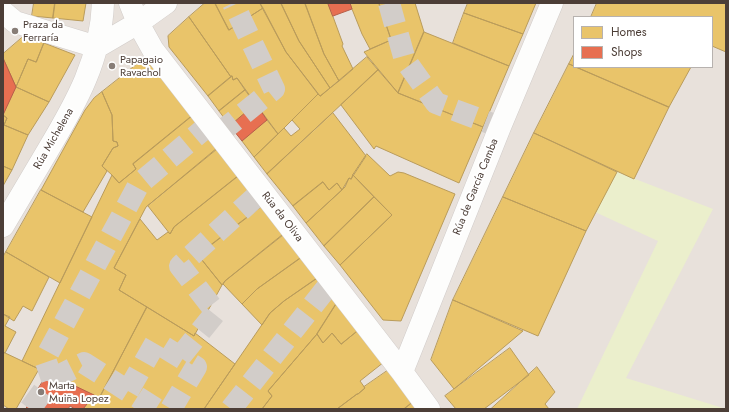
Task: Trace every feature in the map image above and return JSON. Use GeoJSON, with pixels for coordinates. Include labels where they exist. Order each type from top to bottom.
{"type":"FeatureCollection","features":[{"type":"Feature","properties":{"kind":"street","name":"Rúa Michelena"},"geometry":{"type":"LineString","coordinates":[[3,226],[72,110],[88,76],[97,47],[103,3]]}},
{"type":"Feature","properties":{"kind":"street"},"geometry":{"type":"LineString","coordinates":[[7,22],[97,47],[134,13],[166,3]]}},
{"type":"Feature","properties":{"kind":"street","name":"Rúa de García Camba"},"geometry":{"type":"LineString","coordinates":[[402,372],[500,126],[552,3]]}},
{"type":"Feature","properties":{"kind":"street","name":"Rúa da Oliva"},"geometry":{"type":"LineString","coordinates":[[134,13],[153,50],[402,372],[428,409]]}},
{"type":"Feature","properties":{"kind":"shaded area"},"geometry":{"type":"Polygon","coordinates":[[[3,3],[726,3],[726,409],[3,409],[3,3]]]}},
{"type":"Feature","properties":{"kind":"green space"},"geometry":{"type":"Polygon","coordinates":[[[617,172],[713,209],[626,378],[726,409],[577,409],[658,241],[595,212],[617,172]]]}},
{"type":"Feature","properties":{"kind":"building: Homes"},"geometry":{"type":"Polygon","coordinates":[[[34,3],[55,3],[53,18],[32,16],[34,3]]]}},
{"type":"Feature","properties":{"kind":"building: Homes"},"geometry":{"type":"Polygon","coordinates":[[[55,3],[86,3],[83,21],[53,18],[55,3]]]}},
{"type":"Feature","properties":{"kind":"building: Homes"},"geometry":{"type":"Polygon","coordinates":[[[205,3],[215,3],[229,30],[263,8],[286,52],[318,94],[278,134],[237,78],[233,80],[232,76],[231,77],[189,17],[205,3]]]}},
{"type":"Feature","properties":{"kind":"building: Homes"},"geometry":{"type":"Polygon","coordinates":[[[215,3],[260,3],[263,8],[229,30],[215,3]]]}},
{"type":"Feature","properties":{"kind":"building: Homes"},"geometry":{"type":"Polygon","coordinates":[[[260,3],[281,3],[299,41],[330,88],[320,96],[286,52],[260,3]]]}},
{"type":"Feature","properties":{"kind":"building: Homes"},"geometry":{"type":"Polygon","coordinates":[[[281,3],[305,3],[324,54],[339,81],[330,88],[299,41],[281,3]]]}},
{"type":"Feature","properties":{"kind":"building: Homes"},"geometry":{"type":"Polygon","coordinates":[[[305,3],[328,3],[343,44],[342,46],[353,69],[339,81],[324,54],[305,3]]]}},
{"type":"Feature","properties":{"kind":"building: Homes"},"geometry":{"type":"Polygon","coordinates":[[[379,3],[391,40],[370,49],[362,34],[350,4],[379,3]]]}},
{"type":"Feature","properties":{"kind":"building: Homes"},"geometry":{"type":"Polygon","coordinates":[[[379,3],[415,3],[424,32],[398,93],[364,52],[391,40],[379,3]]]}},
{"type":"Feature","properties":{"kind":"building: Homes"},"geometry":{"type":"Polygon","coordinates":[[[468,3],[536,3],[523,34],[464,13],[468,3]]]}},
{"type":"Feature","properties":{"kind":"building: Homes"},"geometry":{"type":"Polygon","coordinates":[[[597,3],[726,3],[726,52],[713,46],[713,16],[591,16],[597,3]]]}},
{"type":"Feature","properties":{"kind":"building: Homes"},"geometry":{"type":"Polygon","coordinates":[[[464,13],[523,34],[509,66],[453,43],[464,13]]]}},
{"type":"Feature","properties":{"kind":"building: Homes"},"geometry":{"type":"Polygon","coordinates":[[[189,17],[231,77],[208,96],[169,47],[168,36],[189,17]]]}},
{"type":"Feature","properties":{"kind":"building: Homes"},"geometry":{"type":"Polygon","coordinates":[[[424,32],[509,66],[483,127],[398,93],[424,32]]]}},
{"type":"Feature","properties":{"kind":"building: Homes"},"geometry":{"type":"Polygon","coordinates":[[[24,36],[44,43],[36,62],[28,59],[16,87],[3,58],[3,54],[24,36]]]}},
{"type":"Feature","properties":{"kind":"building: Homes"},"geometry":{"type":"Polygon","coordinates":[[[44,43],[75,55],[49,102],[16,87],[28,59],[36,62],[44,43]]]}},
{"type":"Feature","properties":{"kind":"building: Homes"},"geometry":{"type":"Polygon","coordinates":[[[573,56],[573,66],[569,64],[573,56]]]}},
{"type":"Feature","properties":{"kind":"building: Homes"},"geometry":{"type":"Polygon","coordinates":[[[367,57],[378,70],[267,174],[254,157],[284,128],[291,136],[300,129],[292,120],[318,94],[320,96],[367,57]]]}},
{"type":"Feature","properties":{"kind":"building: Homes"},"geometry":{"type":"Polygon","coordinates":[[[145,58],[192,116],[133,164],[136,169],[119,183],[102,166],[113,148],[118,146],[117,142],[113,141],[112,115],[102,92],[145,58]]]}},
{"type":"Feature","properties":{"kind":"building: Homes"},"geometry":{"type":"Polygon","coordinates":[[[569,64],[573,66],[573,68],[578,68],[669,107],[634,179],[534,133],[569,64]]]}},
{"type":"Feature","properties":{"kind":"building: Homes"},"geometry":{"type":"Polygon","coordinates":[[[578,68],[690,68],[669,107],[578,68]]]}},
{"type":"Feature","properties":{"kind":"building: Homes"},"geometry":{"type":"Polygon","coordinates":[[[378,70],[398,93],[483,127],[459,183],[376,146],[374,149],[341,105],[378,70]]]}},
{"type":"Feature","properties":{"kind":"building: Homes"},"geometry":{"type":"Polygon","coordinates":[[[232,76],[233,80],[237,78],[245,90],[219,111],[208,96],[232,76]]]}},
{"type":"Feature","properties":{"kind":"building: Homes"},"geometry":{"type":"Polygon","coordinates":[[[16,87],[49,102],[28,135],[4,125],[7,118],[3,115],[16,87]]]}},
{"type":"Feature","properties":{"kind":"building: Homes"},"geometry":{"type":"Polygon","coordinates":[[[245,90],[256,105],[230,126],[219,111],[245,90]]]}},
{"type":"Feature","properties":{"kind":"building: Homes"},"geometry":{"type":"Polygon","coordinates":[[[102,92],[112,115],[113,141],[117,142],[118,146],[113,148],[102,166],[107,171],[83,212],[41,190],[85,110],[94,98],[102,92]]]}},
{"type":"Feature","properties":{"kind":"building: Homes"},"geometry":{"type":"Polygon","coordinates":[[[333,113],[366,156],[351,179],[349,178],[342,190],[337,183],[329,190],[323,182],[293,206],[267,174],[333,113]]]}},
{"type":"Feature","properties":{"kind":"building: Homes"},"geometry":{"type":"Polygon","coordinates":[[[3,115],[7,118],[4,125],[28,135],[12,170],[3,166],[3,115]]]}},
{"type":"Feature","properties":{"kind":"building: Homes"},"geometry":{"type":"Polygon","coordinates":[[[192,116],[217,149],[146,207],[114,268],[126,275],[119,290],[147,307],[99,398],[22,361],[112,175],[119,183],[136,169],[133,164],[192,116]]]}},
{"type":"Feature","properties":{"kind":"building: Homes"},"geometry":{"type":"Polygon","coordinates":[[[267,120],[278,134],[254,157],[242,141],[267,120]]]}},
{"type":"Feature","properties":{"kind":"building: Homes"},"geometry":{"type":"Polygon","coordinates":[[[534,133],[617,172],[586,231],[503,197],[534,133]]]}},
{"type":"Feature","properties":{"kind":"building: Homes"},"geometry":{"type":"Polygon","coordinates":[[[220,146],[242,173],[174,227],[170,234],[148,206],[220,146]]]}},
{"type":"Feature","properties":{"kind":"building: Homes"},"geometry":{"type":"Polygon","coordinates":[[[367,154],[390,176],[398,172],[404,173],[455,194],[401,321],[383,320],[340,265],[392,215],[353,175],[367,154]]]}},
{"type":"Feature","properties":{"kind":"building: Homes"},"geometry":{"type":"Polygon","coordinates":[[[3,166],[12,170],[3,186],[3,166]]]}},
{"type":"Feature","properties":{"kind":"building: Homes"},"geometry":{"type":"Polygon","coordinates":[[[242,173],[266,203],[198,255],[222,285],[194,336],[119,290],[126,275],[114,268],[140,219],[157,240],[168,232],[170,234],[174,227],[242,173]]]}},
{"type":"Feature","properties":{"kind":"building: Homes"},"geometry":{"type":"Polygon","coordinates":[[[353,175],[374,197],[324,246],[306,223],[345,187],[349,178],[351,179],[353,175]]]}},
{"type":"Feature","properties":{"kind":"building: Homes"},"geometry":{"type":"Polygon","coordinates":[[[323,182],[329,190],[337,183],[342,190],[306,223],[293,206],[323,182]]]}},
{"type":"Feature","properties":{"kind":"building: Homes"},"geometry":{"type":"Polygon","coordinates":[[[41,190],[92,217],[60,283],[6,252],[41,190]]]}},
{"type":"Feature","properties":{"kind":"building: Homes"},"geometry":{"type":"Polygon","coordinates":[[[374,197],[392,215],[340,265],[324,246],[374,197]]]}},
{"type":"Feature","properties":{"kind":"building: Homes"},"geometry":{"type":"Polygon","coordinates":[[[503,197],[586,231],[538,336],[453,300],[503,197]]]}},
{"type":"Feature","properties":{"kind":"building: Homes"},"geometry":{"type":"Polygon","coordinates":[[[266,203],[288,231],[222,285],[198,255],[266,203]]]}},
{"type":"Feature","properties":{"kind":"building: Homes"},"geometry":{"type":"Polygon","coordinates":[[[285,233],[302,257],[257,289],[242,304],[223,284],[285,233]]]}},
{"type":"Feature","properties":{"kind":"building: Homes"},"geometry":{"type":"Polygon","coordinates":[[[6,252],[49,277],[32,311],[23,306],[14,321],[3,314],[3,257],[6,252]]]}},
{"type":"Feature","properties":{"kind":"building: Homes"},"geometry":{"type":"Polygon","coordinates":[[[302,257],[319,277],[284,301],[270,313],[262,325],[242,304],[257,289],[302,257]]]}},
{"type":"Feature","properties":{"kind":"building: Homes"},"geometry":{"type":"Polygon","coordinates":[[[319,277],[338,301],[317,334],[268,391],[272,396],[262,409],[204,409],[270,313],[284,301],[319,277]]]}},
{"type":"Feature","properties":{"kind":"building: Homes"},"geometry":{"type":"Polygon","coordinates":[[[453,300],[523,331],[454,389],[431,360],[453,300]]]}},
{"type":"Feature","properties":{"kind":"building: Homes"},"geometry":{"type":"Polygon","coordinates":[[[338,301],[360,329],[341,344],[332,333],[323,343],[317,334],[338,301]]]}},
{"type":"Feature","properties":{"kind":"building: Homes"},"geometry":{"type":"Polygon","coordinates":[[[147,307],[194,336],[195,333],[235,364],[204,409],[83,409],[94,395],[99,398],[147,307]]]}},
{"type":"Feature","properties":{"kind":"building: Homes"},"geometry":{"type":"Polygon","coordinates":[[[3,314],[10,317],[5,326],[16,332],[5,353],[3,352],[3,314]]]}},
{"type":"Feature","properties":{"kind":"building: Homes"},"geometry":{"type":"Polygon","coordinates":[[[360,329],[384,362],[360,381],[365,388],[358,394],[337,409],[262,409],[272,396],[268,391],[317,334],[323,343],[332,333],[341,344],[360,329]]]}},
{"type":"Feature","properties":{"kind":"building: Homes"},"geometry":{"type":"Polygon","coordinates":[[[510,348],[529,375],[484,409],[456,409],[445,396],[510,348]]]}},
{"type":"Feature","properties":{"kind":"building: Homes"},"geometry":{"type":"Polygon","coordinates":[[[3,352],[39,369],[16,409],[9,409],[3,405],[3,352]]]}},
{"type":"Feature","properties":{"kind":"building: Homes"},"geometry":{"type":"Polygon","coordinates":[[[537,367],[555,392],[545,404],[549,409],[491,409],[537,367]]]}},
{"type":"Feature","properties":{"kind":"building: Homes"},"geometry":{"type":"Polygon","coordinates":[[[390,369],[413,402],[404,409],[337,409],[358,394],[365,388],[364,387],[390,369]]]}},
{"type":"Feature","properties":{"kind":"building: Homes"},"geometry":{"type":"Polygon","coordinates":[[[413,402],[418,409],[404,409],[413,402]]]}},
{"type":"Feature","properties":{"kind":"building: Shops"},"geometry":{"type":"Polygon","coordinates":[[[328,3],[350,3],[352,9],[333,16],[328,3]]]}},
{"type":"Feature","properties":{"kind":"building: Shops"},"geometry":{"type":"Polygon","coordinates":[[[3,58],[16,87],[3,115],[3,58]]]}},
{"type":"Feature","properties":{"kind":"building: Shops"},"geometry":{"type":"Polygon","coordinates":[[[256,104],[267,120],[242,141],[230,126],[256,104]]]}},
{"type":"Feature","properties":{"kind":"building: Shops"},"geometry":{"type":"Polygon","coordinates":[[[48,373],[94,395],[83,409],[75,409],[70,406],[68,409],[26,409],[48,373]]]}},
{"type":"Feature","properties":{"kind":"tunnel"},"geometry":{"type":"LineString","coordinates":[[218,134],[274,89],[233,3]]}},
{"type":"Feature","properties":{"kind":"tunnel"},"geometry":{"type":"LineString","coordinates":[[389,3],[405,60],[436,103],[500,127]]}},
{"type":"Feature","properties":{"kind":"tunnel"},"geometry":{"type":"LineString","coordinates":[[30,409],[52,379],[45,359],[139,184],[210,124]]}},
{"type":"Feature","properties":{"kind":"tunnel"},"geometry":{"type":"LineString","coordinates":[[180,357],[216,312],[180,266],[262,191]]}},
{"type":"Feature","properties":{"kind":"tunnel"},"geometry":{"type":"LineString","coordinates":[[231,409],[332,281]]}},
{"type":"Feature","properties":{"kind":"tunnel"},"geometry":{"type":"LineString","coordinates":[[128,391],[156,342],[196,367],[171,409]]}},
{"type":"Feature","properties":{"kind":"tunnel"},"geometry":{"type":"LineString","coordinates":[[52,379],[84,363],[156,409]]}},
{"type":"Feature","properties":{"kind":"place","name":"Praza da Ferraría"},"geometry":{"type":"Point","coordinates":[15,31]}},
{"type":"Feature","properties":{"kind":"place","name":"Papagaio Ravachol"},"geometry":{"type":"Point","coordinates":[112,66]}},
{"type":"Feature","properties":{"kind":"place","name":"Marta Muiña Lopez"},"geometry":{"type":"Point","coordinates":[41,392]}}]}
